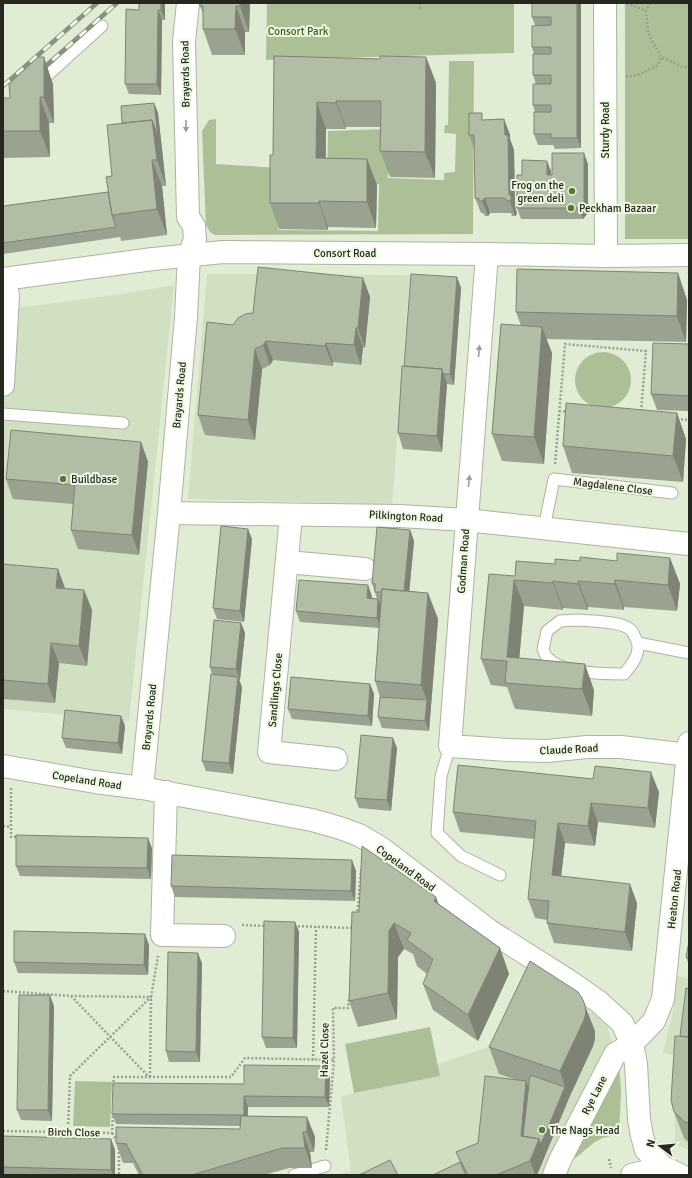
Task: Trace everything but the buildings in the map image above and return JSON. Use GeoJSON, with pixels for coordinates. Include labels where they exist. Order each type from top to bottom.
{"type":"FeatureCollection","features":[{"type":"Feature","properties":{"kind":"street","name":"Brayards Road"},"geometry":{"type":"LineString","coordinates":[[142,788],[169,513],[186,317],[189,255],[195,239],[194,226],[188,217],[186,158],[184,41],[188,3]]}},
{"type":"Feature","properties":{"kind":"street","name":"Sturdy Road"},"geometry":{"type":"LineString","coordinates":[[605,3],[606,256]]}},
{"type":"Feature","properties":{"kind":"street","name":"Consort Road"},"geometry":{"type":"LineString","coordinates":[[4,279],[154,259],[223,252],[606,256],[689,255]]}},
{"type":"Feature","properties":{"kind":"street","name":"Godman Road"},"geometry":{"type":"LineString","coordinates":[[450,746],[487,254]]}},
{"type":"Feature","properties":{"kind":"street"},"geometry":{"type":"LineString","coordinates":[[3,386],[8,296],[4,279]]}},
{"type":"Feature","properties":{"kind":"street","name":"Pilkington Road"},"geometry":{"type":"LineString","coordinates":[[169,513],[372,515],[466,520],[689,544]]}},
{"type":"Feature","properties":{"kind":"street","name":"Sandlings Close"},"geometry":{"type":"LineString","coordinates":[[291,515],[269,752],[336,759]]}},
{"type":"Feature","properties":{"kind":"street"},"geometry":{"type":"LineString","coordinates":[[287,562],[365,569]]}},
{"type":"Feature","properties":{"kind":"street","name":"Claude Road"},"geometry":{"type":"LineString","coordinates":[[450,746],[546,751],[587,747],[689,747]]}},
{"type":"Feature","properties":{"kind":"street","name":"Heaton Road"},"geometry":{"type":"LineString","coordinates":[[632,1044],[654,1021],[663,999],[689,747]]}},
{"type":"Feature","properties":{"kind":"street","name":"Copeland Road"},"geometry":{"type":"LineString","coordinates":[[7,774],[95,782],[166,792],[312,820],[359,835],[386,852],[490,930],[599,1002],[622,1023],[632,1044],[636,1064],[639,1119],[646,1150],[671,1171]]}},
{"type":"Feature","properties":{"kind":"street"},"geometry":{"type":"LineString","coordinates":[[166,792],[162,935],[224,936]]}},
{"type":"Feature","properties":{"kind":"street","name":"Rye Lane"},"geometry":{"type":"LineString","coordinates":[[554,1175],[560,1160],[615,1054],[632,1044]]}},
{"type":"Feature","properties":{"kind":"street"},"geometry":{"type":"LineString","coordinates":[[632,1175],[671,1171]]}},
{"type":"Feature","properties":{"kind":"lane"},"geometry":{"type":"LineString","coordinates":[[32,89],[102,26]]}},
{"type":"Feature","properties":{"kind":"lane"},"geometry":{"type":"LineString","coordinates":[[3,414],[123,423]]}},
{"type":"Feature","properties":{"kind":"lane"},"geometry":{"type":"LineString","coordinates":[[544,528],[554,479]]}},
{"type":"Feature","properties":{"kind":"lane","name":"Magdalene Close"},"geometry":{"type":"LineString","coordinates":[[554,479],[672,493]]}},
{"type":"Feature","properties":{"kind":"lane"},"geometry":{"type":"LineString","coordinates":[[571,620],[618,624],[631,630],[638,643],[635,661],[624,674],[587,673],[563,668],[549,660],[542,649],[547,631],[560,621],[571,620]]}},
{"type":"Feature","properties":{"kind":"lane"},"geometry":{"type":"LineString","coordinates":[[638,643],[689,652]]}},
{"type":"Feature","properties":{"kind":"lane","name":"Godman Road"},"geometry":{"type":"LineString","coordinates":[[450,746],[441,776],[437,833],[461,856],[500,875]]}},
{"type":"Feature","properties":{"kind":"lane"},"geometry":{"type":"LineString","coordinates":[[294,1175],[325,1166]]}},
{"type":"Feature","properties":{"kind":"path"},"geometry":{"type":"LineString","coordinates":[[420,3],[420,9]]}},
{"type":"Feature","properties":{"kind":"path"},"geometry":{"type":"LineString","coordinates":[[627,3],[646,11]]}},
{"type":"Feature","properties":{"kind":"path"},"geometry":{"type":"LineString","coordinates":[[650,3],[646,11],[648,33],[660,56],[683,67],[689,67]]}},
{"type":"Feature","properties":{"kind":"path"},"geometry":{"type":"LineString","coordinates":[[605,79],[638,75],[658,65],[660,56]]}},
{"type":"Feature","properties":{"kind":"path"},"geometry":{"type":"LineString","coordinates":[[554,479],[565,344],[646,351],[641,417]]}},
{"type":"Feature","properties":{"kind":"path"},"geometry":{"type":"LineString","coordinates":[[559,411],[574,412]]}},
{"type":"Feature","properties":{"kind":"path"},"geometry":{"type":"LineString","coordinates":[[675,419],[689,420]]}},
{"type":"Feature","properties":{"kind":"path"},"geometry":{"type":"LineString","coordinates":[[7,774],[11,837],[26,837]]}},
{"type":"Feature","properties":{"kind":"path"},"geometry":{"type":"LineString","coordinates":[[3,826],[11,827]]}},
{"type":"Feature","properties":{"kind":"path"},"geometry":{"type":"LineString","coordinates":[[356,921],[361,870],[366,866]]}},
{"type":"Feature","properties":{"kind":"path"},"geometry":{"type":"LineString","coordinates":[[224,936],[236,925],[272,926]]}},
{"type":"Feature","properties":{"kind":"path"},"geometry":{"type":"LineString","coordinates":[[287,926],[356,928]]}},
{"type":"Feature","properties":{"kind":"path"},"geometry":{"type":"LineString","coordinates":[[313,1060],[316,927]]}},
{"type":"Feature","properties":{"kind":"path"},"geometry":{"type":"LineString","coordinates":[[150,1077],[151,997],[162,935]]}},
{"type":"Feature","properties":{"kind":"path"},"geometry":{"type":"LineString","coordinates":[[3,990],[71,996],[151,997]]}},
{"type":"Feature","properties":{"kind":"path","name":"Hazel Close"},"geometry":{"type":"LineString","coordinates":[[325,1166],[334,1060],[332,1008],[348,1008],[350,994]]}},
{"type":"Feature","properties":{"kind":"path"},"geometry":{"type":"LineString","coordinates":[[71,996],[150,1077]]}},
{"type":"Feature","properties":{"kind":"path"},"geometry":{"type":"LineString","coordinates":[[68,1132],[70,1076],[151,997]]}},
{"type":"Feature","properties":{"kind":"path"},"geometry":{"type":"LineString","coordinates":[[113,1091],[114,1077],[231,1077],[245,1058],[334,1060]]}},
{"type":"Feature","properties":{"kind":"path","name":"Birch Close"},"geometry":{"type":"LineString","coordinates":[[3,1131],[112,1133],[113,1112]]}},
{"type":"Feature","properties":{"kind":"path"},"geometry":{"type":"LineString","coordinates":[[112,1133],[119,1144],[119,1175]]}},
{"type":"Feature","properties":{"kind":"path"},"geometry":{"type":"LineString","coordinates":[[609,1160],[611,1169]]}},
{"type":"Feature","properties":{"kind":"shaded area"},"geometry":{"type":"Polygon","coordinates":[[[207,274],[410,275],[392,504],[188,499],[207,274]]]}},
{"type":"Feature","properties":{"kind":"shaded area"},"geometry":{"type":"Polygon","coordinates":[[[174,285],[129,721],[3,709],[3,310],[122,294],[174,285]]]}},
{"type":"Feature","properties":{"kind":"shaded area"},"geometry":{"type":"Polygon","coordinates":[[[677,976],[689,979],[689,1057],[663,1053],[673,1012],[677,976]]]}},
{"type":"Feature","properties":{"kind":"shaded area"},"geometry":{"type":"Polygon","coordinates":[[[592,1012],[607,1026],[612,1043],[552,1168],[547,1175],[335,1175],[351,1171],[341,1097],[592,1012]]]}},
{"type":"Feature","properties":{"kind":"shaded area"},"geometry":{"type":"Polygon","coordinates":[[[674,1059],[689,1060],[689,1150],[675,1144],[674,1059]]]}},
{"type":"Feature","properties":{"kind":"green space","name":"Consort Park"},"geometry":{"type":"Polygon","coordinates":[[[267,3],[514,3],[514,53],[266,60],[267,3]]]}},
{"type":"Feature","properties":{"kind":"green space"},"geometry":{"type":"Polygon","coordinates":[[[625,3],[689,3],[689,239],[625,239],[625,3]]]}},
{"type":"Feature","properties":{"kind":"green space"},"geometry":{"type":"Polygon","coordinates":[[[449,61],[474,61],[473,234],[215,235],[210,232],[206,225],[202,131],[209,120],[216,119],[216,164],[279,168],[278,230],[378,231],[379,184],[327,183],[328,131],[389,129],[388,178],[444,180],[444,173],[455,172],[456,134],[444,133],[445,125],[448,125],[449,61]]]}},
{"type":"Feature","properties":{"kind":"green space"},"geometry":{"type":"Polygon","coordinates":[[[598,352],[608,352],[623,360],[629,369],[631,380],[629,391],[623,400],[608,408],[598,408],[587,403],[580,396],[575,385],[575,375],[580,364],[587,357],[598,352]]]}},
{"type":"Feature","properties":{"kind":"green space"},"geometry":{"type":"Polygon","coordinates":[[[430,1027],[440,1076],[354,1093],[345,1044],[430,1027]]]}},
{"type":"Feature","properties":{"kind":"green space"},"geometry":{"type":"Polygon","coordinates":[[[619,1063],[621,1091],[619,1135],[600,1139],[570,1161],[619,1063]]]}},
{"type":"Feature","properties":{"kind":"green space"},"geometry":{"type":"Polygon","coordinates":[[[75,1081],[112,1082],[110,1127],[73,1126],[75,1081]]]}},
{"type":"Feature","properties":{"kind":"railway"},"geometry":{"type":"LineString","coordinates":[[3,86],[97,3]]}},
{"type":"Feature","properties":{"kind":"railway"},"geometry":{"type":"LineString","coordinates":[[39,72],[117,3]]}},
{"type":"Feature","properties":{"kind":"place","name":"Frog on the green deli"},"geometry":{"type":"Point","coordinates":[572,191]}},
{"type":"Feature","properties":{"kind":"place","name":"Peckham Bazaar"},"geometry":{"type":"Point","coordinates":[571,208]}},
{"type":"Feature","properties":{"kind":"place","name":"Buildbase"},"geometry":{"type":"Point","coordinates":[63,479]}},
{"type":"Feature","properties":{"kind":"place","name":"The Nags Head"},"geometry":{"type":"Point","coordinates":[542,1130]}}]}
